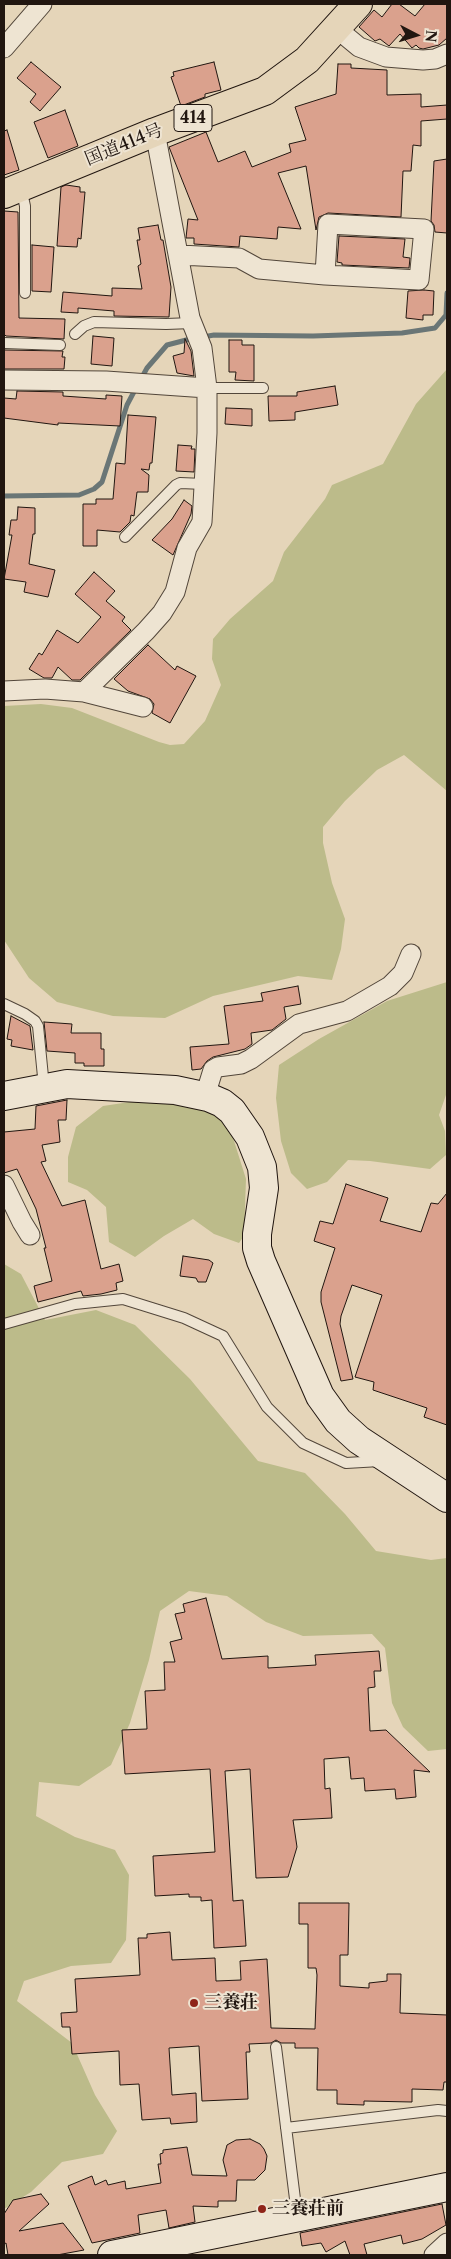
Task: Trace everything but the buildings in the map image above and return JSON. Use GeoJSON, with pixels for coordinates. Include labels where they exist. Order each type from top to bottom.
{"type":"FeatureCollection","features":[{"type":"Feature","properties":{"kind":"highway","name":"国道414号"},"geometry":{"type":"LineString","coordinates":[[12,191],[155,132],[265,91],[307,60],[358,4]]}},
{"type":"Feature","properties":{"kind":"street"},"geometry":{"type":"LineString","coordinates":[[4,48],[42,4]]}},
{"type":"Feature","properties":{"kind":"street"},"geometry":{"type":"LineString","coordinates":[[336,28],[358,47],[386,57],[424,60],[436,59],[447,54]]}},
{"type":"Feature","properties":{"kind":"street"},"geometry":{"type":"LineString","coordinates":[[84,692],[146,632],[162,613],[175,592],[187,548],[202,522],[207,388],[202,348],[192,323],[155,132]]}},
{"type":"Feature","properties":{"kind":"street"},"geometry":{"type":"LineString","coordinates":[[180,255],[239,258],[259,270],[325,275],[419,280],[424,229],[328,224],[325,275]]}},
{"type":"Feature","properties":{"kind":"street"},"geometry":{"type":"LineString","coordinates":[[4,380],[106,381],[207,388]]}},
{"type":"Feature","properties":{"kind":"street"},"geometry":{"type":"LineString","coordinates":[[4,691],[45,689],[84,692],[144,707]]}},
{"type":"Feature","properties":{"kind":"street"},"geometry":{"type":"LineString","coordinates":[[205,1096],[213,1070],[218,1067],[241,1064],[252,1059],[299,1024],[348,1011],[390,986],[403,973],[411,954]]}},
{"type":"Feature","properties":{"kind":"street"},"geometry":{"type":"LineString","coordinates":[[4,1096],[67,1084],[176,1090],[205,1096],[222,1103],[232,1111],[250,1137],[262,1167],[264,1188],[257,1248],[320,1396],[345,1427],[359,1440],[447,1498]]}},
{"type":"Feature","properties":{"kind":"street"},"geometry":{"type":"LineString","coordinates":[[4,1185],[30,1235]]}},
{"type":"Feature","properties":{"kind":"street"},"geometry":{"type":"LineString","coordinates":[[112,2255],[190,2238],[297,2219],[447,2187]]}},
{"type":"Feature","properties":{"kind":"street"},"geometry":{"type":"LineString","coordinates":[[434,2255],[447,2243]]}},
{"type":"Feature","properties":{"kind":"lane"},"geometry":{"type":"LineString","coordinates":[[12,191],[25,206],[25,293]]}},
{"type":"Feature","properties":{"kind":"lane"},"geometry":{"type":"LineString","coordinates":[[75,334],[84,326],[94,322],[192,323]]}},
{"type":"Feature","properties":{"kind":"lane"},"geometry":{"type":"LineString","coordinates":[[4,343],[60,345]]}},
{"type":"Feature","properties":{"kind":"lane"},"geometry":{"type":"LineString","coordinates":[[207,388],[263,388]]}},
{"type":"Feature","properties":{"kind":"lane"},"geometry":{"type":"LineString","coordinates":[[125,537],[180,482],[204,484]]}},
{"type":"Feature","properties":{"kind":"lane"},"geometry":{"type":"LineString","coordinates":[[4,1004],[25,1014],[35,1021],[38,1026],[44,1087]]}},
{"type":"Feature","properties":{"kind":"lane"},"geometry":{"type":"LineString","coordinates":[[4,1324],[75,1304],[123,1299],[184,1318],[223,1336],[267,1407],[303,1443],[346,1463],[390,1461]]}},
{"type":"Feature","properties":{"kind":"lane"},"geometry":{"type":"LineString","coordinates":[[276,2048],[297,2219]]}},
{"type":"Feature","properties":{"kind":"lane"},"geometry":{"type":"LineString","coordinates":[[286,2128],[438,2110],[447,2111]]}},
{"type":"Feature","properties":{"kind":"shaded area"},"geometry":{"type":"Polygon","coordinates":[[[447,369],[447,791],[404,755],[377,770],[345,801],[323,827],[323,843],[332,883],[345,919],[341,949],[332,980],[298,976],[213,996],[165,1018],[113,1016],[57,1002],[29,978],[4,940],[4,706],[41,704],[72,708],[159,742],[170,745],[184,744],[205,721],[221,685],[212,659],[213,639],[230,619],[273,581],[284,552],[325,499],[332,485],[383,464],[416,404],[447,369]]]}},
{"type":"Feature","properties":{"kind":"shaded area"},"geometry":{"type":"Polygon","coordinates":[[[447,982],[447,1092],[439,1115],[445,1131],[446,1155],[430,1169],[348,1160],[327,1182],[307,1189],[291,1173],[281,1141],[276,1098],[279,1065],[319,1039],[387,1001],[447,982]]]}},
{"type":"Feature","properties":{"kind":"shaded area"},"geometry":{"type":"Polygon","coordinates":[[[143,1100],[183,1102],[211,1113],[229,1125],[246,1179],[244,1236],[239,1243],[214,1234],[193,1219],[164,1236],[135,1257],[109,1242],[106,1207],[87,1190],[68,1182],[68,1157],[76,1127],[103,1106],[143,1100]]]}},
{"type":"Feature","properties":{"kind":"shaded area"},"geometry":{"type":"Polygon","coordinates":[[[4,1264],[21,1274],[45,1320],[96,1310],[135,1325],[190,1379],[258,1461],[305,1473],[345,1514],[376,1551],[431,1560],[447,1558],[447,1749],[428,1751],[403,1727],[392,1703],[385,1648],[372,1634],[303,1636],[266,1622],[227,1596],[189,1591],[160,1611],[149,1660],[130,1723],[111,1765],[79,1786],[39,1782],[36,1816],[75,1837],[115,1850],[129,1875],[126,1940],[111,1963],[71,1966],[24,1981],[17,2001],[72,2043],[95,2095],[117,2131],[103,2154],[62,2162],[31,2192],[4,2209],[4,1264]]]}},
{"type":"Feature","properties":{"kind":"waterway"},"geometry":{"type":"LineString","coordinates":[[203,337],[214,335],[313,336],[402,333],[435,328],[446,315],[447,293]]}},
{"type":"Feature","properties":{"kind":"waterway"},"geometry":{"type":"LineString","coordinates":[[141,379],[147,368],[167,345],[194,338]]}},
{"type":"Feature","properties":{"kind":"waterway"},"geometry":{"type":"LineString","coordinates":[[4,496],[79,495],[94,489],[102,482],[127,405],[137,386]]}},
{"type":"Feature","properties":{"kind":"place","name":"三養荘"},"geometry":{"type":"Point","coordinates":[194,2003]}},
{"type":"Feature","properties":{"kind":"place","name":"三養荘前"},"geometry":{"type":"Point","coordinates":[262,2209]}}]}
